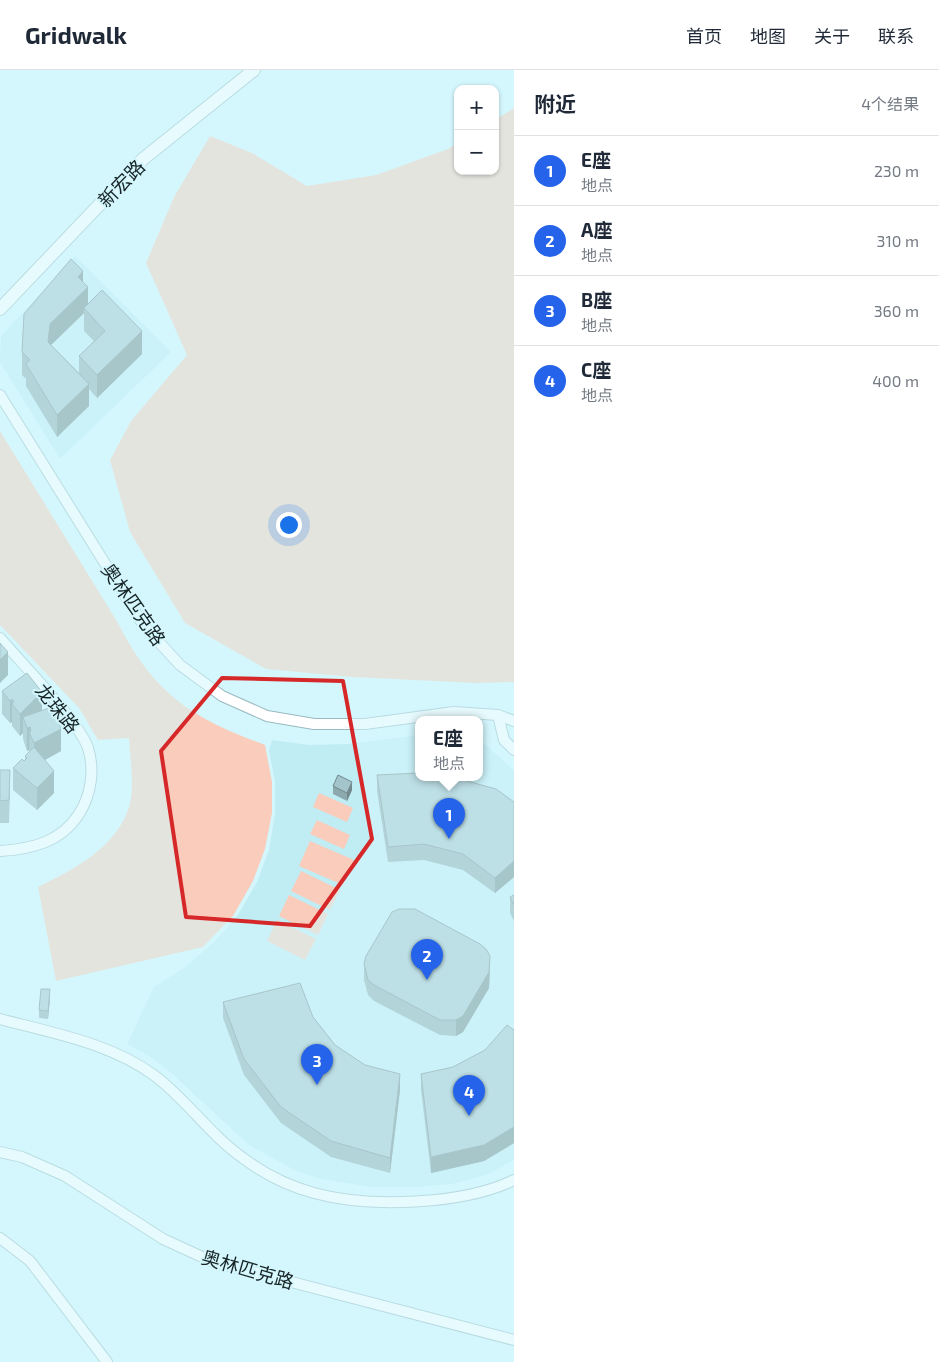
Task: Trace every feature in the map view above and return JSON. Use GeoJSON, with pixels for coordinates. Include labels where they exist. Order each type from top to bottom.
{"type":"FeatureCollection","features":[{"type":"Feature","properties":{"kind":"main road","name":"新宏路"},"geometry":{"type":"LineString","coordinates":[[0,309],[143,159],[254,70]]}},
{"type":"Feature","properties":{"kind":"street","name":"奥林匹克路"},"geometry":{"type":"LineString","coordinates":[[0,395],[144,626],[180,666],[222,696],[267,716],[314,724],[365,724],[415,717]]}},
{"type":"Feature","properties":{"kind":"street","name":"龙珠路"},"geometry":{"type":"LineString","coordinates":[[0,638],[76,727],[88,748],[91,771],[90,790],[83,808],[72,824],[55,839],[31,848],[0,851]]}},
{"type":"Feature","properties":{"kind":"street","name":"奥林匹克路"},"geometry":{"type":"LineString","coordinates":[[424,716],[454,712],[498,715],[514,720]]}},
{"type":"Feature","properties":{"kind":"street"},"geometry":{"type":"LineString","coordinates":[[498,715],[504,740],[514,750]]}},
{"type":"Feature","properties":{"kind":"street"},"geometry":{"type":"LineString","coordinates":[[0,1018],[72,1038],[122,1056],[155,1076],[214,1134],[242,1158],[276,1179],[314,1193],[365,1201],[431,1201],[475,1194],[514,1180]]}},
{"type":"Feature","properties":{"kind":"street","name":"奥林匹克路"},"geometry":{"type":"LineString","coordinates":[[0,1152],[22,1157],[65,1176],[163,1239],[211,1261],[514,1340]]}},
{"type":"Feature","properties":{"kind":"street"},"geometry":{"type":"LineString","coordinates":[[0,1238],[30,1261],[84,1329],[107,1362]]}},
{"type":"Feature","properties":{"kind":"highlighted area"},"geometry":{"type":"Polygon","coordinates":[[[222,678],[343,681],[372,839],[310,926],[186,917],[161,751],[222,678]]]}},
{"type":"Feature","properties":{"kind":"shaded area"},"geometry":{"type":"Polygon","coordinates":[[[514,108],[514,682],[476,683],[352,677],[266,669],[185,623],[130,532],[110,460],[131,421],[187,355],[146,263],[174,197],[210,136],[252,153],[307,186],[376,175],[454,145],[454,175],[499,175],[499,117],[514,108]]]}},
{"type":"Feature","properties":{"kind":"shaded area"},"geometry":{"type":"Polygon","coordinates":[[[75,256],[171,352],[60,459],[0,362],[1,336],[75,256]]]}},
{"type":"Feature","properties":{"kind":"shaded area"},"geometry":{"type":"Polygon","coordinates":[[[0,431],[132,648],[161,686],[196,713],[216,725],[265,745],[272,782],[272,813],[265,849],[253,881],[233,916],[203,947],[56,981],[38,887],[66,873],[92,856],[104,846],[123,821],[129,807],[132,791],[129,738],[98,740],[79,708],[0,625],[0,431]]]}},
{"type":"Feature","properties":{"kind":"shaded area"},"geometry":{"type":"Polygon","coordinates":[[[415,736],[415,781],[483,781],[483,743],[514,770],[514,1160],[486,1175],[452,1184],[417,1187],[372,1187],[321,1179],[296,1171],[249,1145],[170,1072],[149,1056],[127,1044],[154,987],[185,967],[213,943],[238,915],[257,882],[269,850],[275,814],[275,781],[269,751],[272,740],[309,745],[348,744],[415,736]]]}},
{"type":"Feature","properties":{"kind":"shaded area"},"geometry":{"type":"Polygon","coordinates":[[[319,793],[353,808],[347,822],[313,807],[319,793]]]}},
{"type":"Feature","properties":{"kind":"shaded area"},"geometry":{"type":"Polygon","coordinates":[[[317,820],[350,835],[344,849],[310,834],[317,820]]]}},
{"type":"Feature","properties":{"kind":"shaded area"},"geometry":{"type":"Polygon","coordinates":[[[310,841],[354,860],[343,885],[299,866],[310,841]]]}},
{"type":"Feature","properties":{"kind":"shaded area"},"geometry":{"type":"Polygon","coordinates":[[[301,871],[340,890],[330,910],[291,891],[301,871]]]}},
{"type":"Feature","properties":{"kind":"shaded area"},"geometry":{"type":"Polygon","coordinates":[[[289,895],[328,914],[318,935],[279,916],[289,895]]]}},
{"type":"Feature","properties":{"kind":"shaded area"},"geometry":{"type":"Polygon","coordinates":[[[277,920],[316,939],[305,960],[267,941],[277,920]]]}},
{"type":"Feature","properties":{"kind":"building"},"geometry":{"type":"Polygon","coordinates":[[[71,259],[83,271],[78,277],[88,287],[50,324],[48,342],[89,384],[57,415],[26,364],[30,360],[22,352],[24,314],[71,259]]]}},
{"type":"Feature","properties":{"kind":"building"},"geometry":{"type":"Polygon","coordinates":[[[102,290],[142,331],[97,375],[79,356],[105,331],[84,308],[102,290]]]}},
{"type":"Feature","properties":{"kind":"building"},"geometry":{"type":"Polygon","coordinates":[[[0,643],[8,652],[0,660],[0,643]]]}},
{"type":"Feature","properties":{"kind":"building"},"geometry":{"type":"Polygon","coordinates":[[[27,673],[42,692],[20,714],[12,704],[14,702],[12,699],[10,701],[2,691],[27,673]]]}},
{"type":"Feature","properties":{"kind":"building"},"geometry":{"type":"Polygon","coordinates":[[[52,707],[61,729],[34,743],[29,732],[31,731],[30,727],[27,728],[23,717],[52,707]]]}},
{"type":"Feature","properties":{"kind":"building"},"geometry":{"type":"Polygon","coordinates":[[[34,747],[54,771],[37,788],[13,768],[22,759],[24,761],[27,758],[25,756],[34,747]]]}},
{"type":"Feature","properties":{"kind":"building"},"geometry":{"type":"Polygon","coordinates":[[[0,770],[10,770],[9,800],[0,801],[0,770]]]}},
{"type":"Feature","properties":{"kind":"building"},"geometry":{"type":"Polygon","coordinates":[[[415,773],[415,781],[467,781],[496,789],[514,802],[514,861],[495,878],[463,854],[424,844],[388,847],[377,775],[415,773]]]}},
{"type":"Feature","properties":{"kind":"building"},"geometry":{"type":"Polygon","coordinates":[[[338,775],[352,782],[347,793],[333,786],[338,775]]]}},
{"type":"Feature","properties":{"kind":"building"},"geometry":{"type":"Polygon","coordinates":[[[514,895],[514,905],[510,897],[514,895]]]}},
{"type":"Feature","properties":{"kind":"building"},"geometry":{"type":"Polygon","coordinates":[[[399,909],[415,909],[480,944],[490,956],[489,972],[463,1016],[456,1020],[440,1020],[368,980],[364,964],[366,956],[392,912],[399,909]]]}},
{"type":"Feature","properties":{"kind":"building"},"geometry":{"type":"Polygon","coordinates":[[[300,983],[313,1017],[335,1045],[365,1065],[400,1074],[390,1158],[331,1141],[281,1107],[244,1059],[223,1002],[300,983]]]}},
{"type":"Feature","properties":{"kind":"building"},"geometry":{"type":"Polygon","coordinates":[[[41,989],[50,989],[48,1011],[39,1010],[41,989]]]}},
{"type":"Feature","properties":{"kind":"building"},"geometry":{"type":"Polygon","coordinates":[[[507,1025],[514,1030],[514,1127],[484,1145],[431,1157],[421,1074],[453,1067],[485,1050],[507,1025]]]}},
{"type":"Feature","properties":{"kind":"place","name":"E座"},"geometry":{"type":"Point","coordinates":[449,839]}},
{"type":"Feature","properties":{"kind":"place","name":"A座"},"geometry":{"type":"Point","coordinates":[427,980]}},
{"type":"Feature","properties":{"kind":"place","name":"B座"},"geometry":{"type":"Point","coordinates":[317,1085]}},
{"type":"Feature","properties":{"kind":"place","name":"C座"},"geometry":{"type":"Point","coordinates":[469,1116]}}]}
